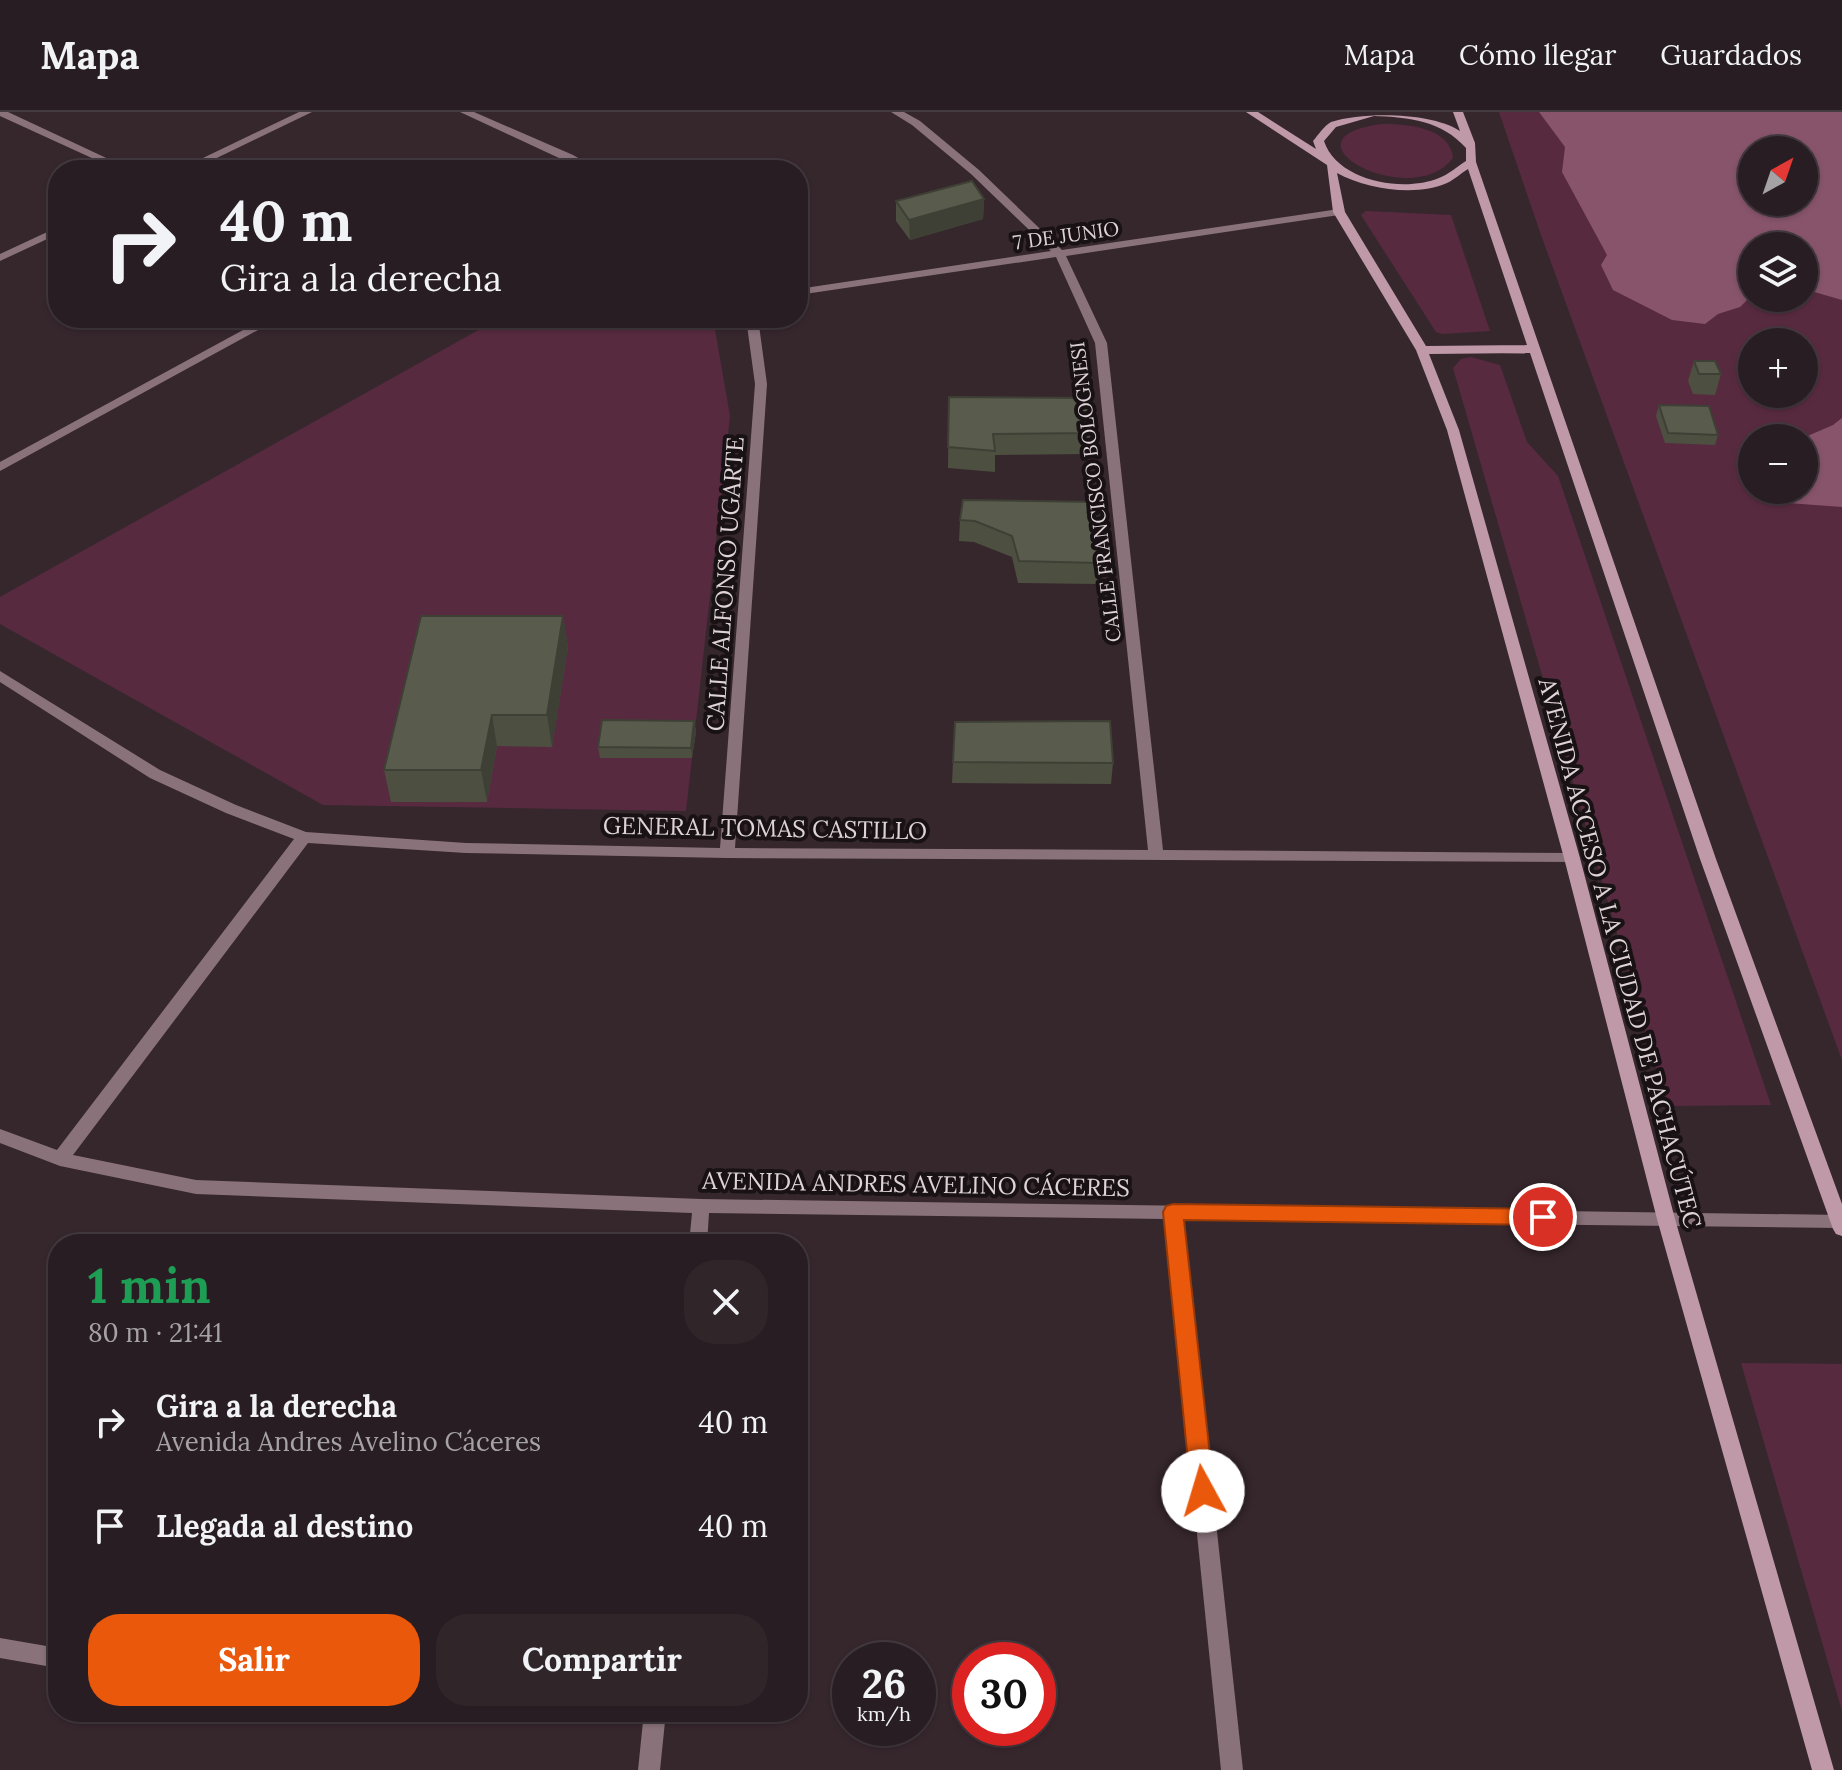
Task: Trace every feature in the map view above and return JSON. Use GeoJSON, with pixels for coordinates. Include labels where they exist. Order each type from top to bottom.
{"type":"FeatureCollection","features":[{"type":"Feature","properties":{"kind":"main road"},"geometry":{"type":"LineString","coordinates":[[1251,112],[1326,162],[1373,183],[1411,186],[1446,181],[1462,173],[1471,155]]}},
{"type":"Feature","properties":{"kind":"main road"},"geometry":{"type":"LineString","coordinates":[[1458,112],[1533,349],[1708,859],[1841,1225]]}},
{"type":"Feature","properties":{"kind":"main road"},"geometry":{"type":"LineString","coordinates":[[1326,162],[1317,145],[1320,134],[1332,124],[1372,113],[1414,116],[1452,129],[1471,155]]}},
{"type":"Feature","properties":{"kind":"main road","name":"AVENIDA ACCESO A LA CIUDAD DE PACHACÚTEC"},"geometry":{"type":"LineString","coordinates":[[1326,162],[1339,212],[1422,350],[1453,430],[1572,858],[1666,1219],[1823,1770]]}},
{"type":"Feature","properties":{"kind":"main road"},"geometry":{"type":"LineString","coordinates":[[1422,350],[1533,349]]}},
{"type":"Feature","properties":{"kind":"street"},"geometry":{"type":"LineString","coordinates":[[0,112],[105,160]]}},
{"type":"Feature","properties":{"kind":"street"},"geometry":{"type":"LineString","coordinates":[[204,160],[307,112]]}},
{"type":"Feature","properties":{"kind":"street"},"geometry":{"type":"LineString","coordinates":[[465,112],[575,160]]}},
{"type":"Feature","properties":{"kind":"street","name":"CALLE FRANCISCO BOLOGNESI"},"geometry":{"type":"LineString","coordinates":[[896,112],[916,123],[975,172],[1060,254],[1101,343],[1156,854]]}},
{"type":"Feature","properties":{"kind":"street"},"geometry":{"type":"LineString","coordinates":[[564,160],[569,157]]}},
{"type":"Feature","properties":{"kind":"street","name":"7 DE JUNIO"},"geometry":{"type":"LineString","coordinates":[[808,291],[1339,212]]}},
{"type":"Feature","properties":{"kind":"street"},"geometry":{"type":"LineString","coordinates":[[0,258],[48,235]]}},
{"type":"Feature","properties":{"kind":"street"},"geometry":{"type":"LineString","coordinates":[[0,467],[256,328]]}},
{"type":"Feature","properties":{"kind":"street","name":"CALLE ALFONSO UGARTE"},"geometry":{"type":"LineString","coordinates":[[727,853],[761,384],[753,328]]}},
{"type":"Feature","properties":{"kind":"street","name":"GENERAL TOMAS CASTILLO"},"geometry":{"type":"LineString","coordinates":[[0,676],[155,774],[231,809],[304,837],[466,848],[727,853],[1572,858]]}},
{"type":"Feature","properties":{"kind":"street"},"geometry":{"type":"LineString","coordinates":[[60,1159],[304,837]]}},
{"type":"Feature","properties":{"kind":"street","name":"AVENIDA ANDRES AVELINO CÁCERES"},"geometry":{"type":"LineString","coordinates":[[0,1136],[60,1159],[196,1187],[701,1206],[1666,1219],[1841,1225]]}},
{"type":"Feature","properties":{"kind":"street"},"geometry":{"type":"LineString","coordinates":[[699,1234],[701,1206]]}},
{"type":"Feature","properties":{"kind":"street"},"geometry":{"type":"LineString","coordinates":[[1173,1212],[1232,1770]]}},
{"type":"Feature","properties":{"kind":"street"},"geometry":{"type":"LineString","coordinates":[[0,1648],[48,1656]]}},
{"type":"Feature","properties":{"kind":"street"},"geometry":{"type":"LineString","coordinates":[[649,1770],[654,1722]]}},
{"type":"Feature","properties":{"kind":"shaded area"},"geometry":{"type":"Polygon","coordinates":[[[1499,112],[1842,112],[1842,1060],[1541,235],[1499,112]]]}},
{"type":"Feature","properties":{"kind":"shaded area"},"geometry":{"type":"Polygon","coordinates":[[[1539,112],[1842,112],[1842,300],[1818,293],[1818,232],[1738,232],[1738,308],[1718,314],[1705,324],[1672,320],[1613,290],[1601,265],[1607,255],[1562,172],[1565,147],[1539,112]]]}},
{"type":"Feature","properties":{"kind":"shaded area"},"geometry":{"type":"Polygon","coordinates":[[[1382,124],[1425,129],[1436,134],[1450,148],[1453,158],[1434,173],[1409,178],[1384,175],[1361,167],[1345,155],[1341,143],[1352,132],[1382,124]]]}},
{"type":"Feature","properties":{"kind":"shaded area"},"geometry":{"type":"Polygon","coordinates":[[[1366,211],[1451,215],[1490,331],[1436,332],[1361,215],[1366,211]]]}},
{"type":"Feature","properties":{"kind":"shaded area"},"geometry":{"type":"Polygon","coordinates":[[[482,328],[715,328],[730,416],[686,811],[323,805],[0,624],[0,597],[482,328]]]}},
{"type":"Feature","properties":{"kind":"shaded area"},"geometry":{"type":"Polygon","coordinates":[[[1471,357],[1500,365],[1527,442],[1558,476],[1771,1105],[1667,1106],[1453,368],[1461,359],[1471,357]]]}},
{"type":"Feature","properties":{"kind":"shaded area"},"geometry":{"type":"Polygon","coordinates":[[[1842,418],[1842,507],[1802,504],[1818,504],[1818,432],[1842,418]]]}},
{"type":"Feature","properties":{"kind":"shaded area"},"geometry":{"type":"Polygon","coordinates":[[[1741,1363],[1842,1364],[1842,1711],[1741,1363]]]}},
{"type":"Feature","properties":{"kind":"building"},"geometry":{"type":"Polygon","coordinates":[[[972,181],[984,199],[909,220],[896,201],[972,181]]]}},
{"type":"Feature","properties":{"kind":"building"},"geometry":{"type":"Polygon","coordinates":[[[1694,361],[1715,361],[1721,374],[1699,374],[1694,361]]]}},
{"type":"Feature","properties":{"kind":"building"},"geometry":{"type":"Polygon","coordinates":[[[949,397],[1087,398],[1090,433],[993,434],[995,451],[948,447],[949,397]]]}},
{"type":"Feature","properties":{"kind":"building"},"geometry":{"type":"Polygon","coordinates":[[[1659,405],[1709,406],[1718,435],[1668,433],[1659,405]]]}},
{"type":"Feature","properties":{"kind":"building"},"geometry":{"type":"Polygon","coordinates":[[[963,500],[1095,502],[1099,563],[1019,561],[1012,536],[975,521],[960,520],[963,500]]]}},
{"type":"Feature","properties":{"kind":"building"},"geometry":{"type":"Polygon","coordinates":[[[421,616],[563,616],[547,715],[492,715],[481,770],[384,770],[421,616]]]}},
{"type":"Feature","properties":{"kind":"building"},"geometry":{"type":"Polygon","coordinates":[[[602,720],[694,721],[691,748],[598,747],[602,720]]]}},
{"type":"Feature","properties":{"kind":"building"},"geometry":{"type":"Polygon","coordinates":[[[1110,721],[1113,763],[953,762],[955,722],[1110,721]]]}},
{"type":"Feature","properties":{"kind":"route"},"geometry":{"type":"LineString","coordinates":[[1203,1491],[1173,1212],[1543,1217]]}}]}
